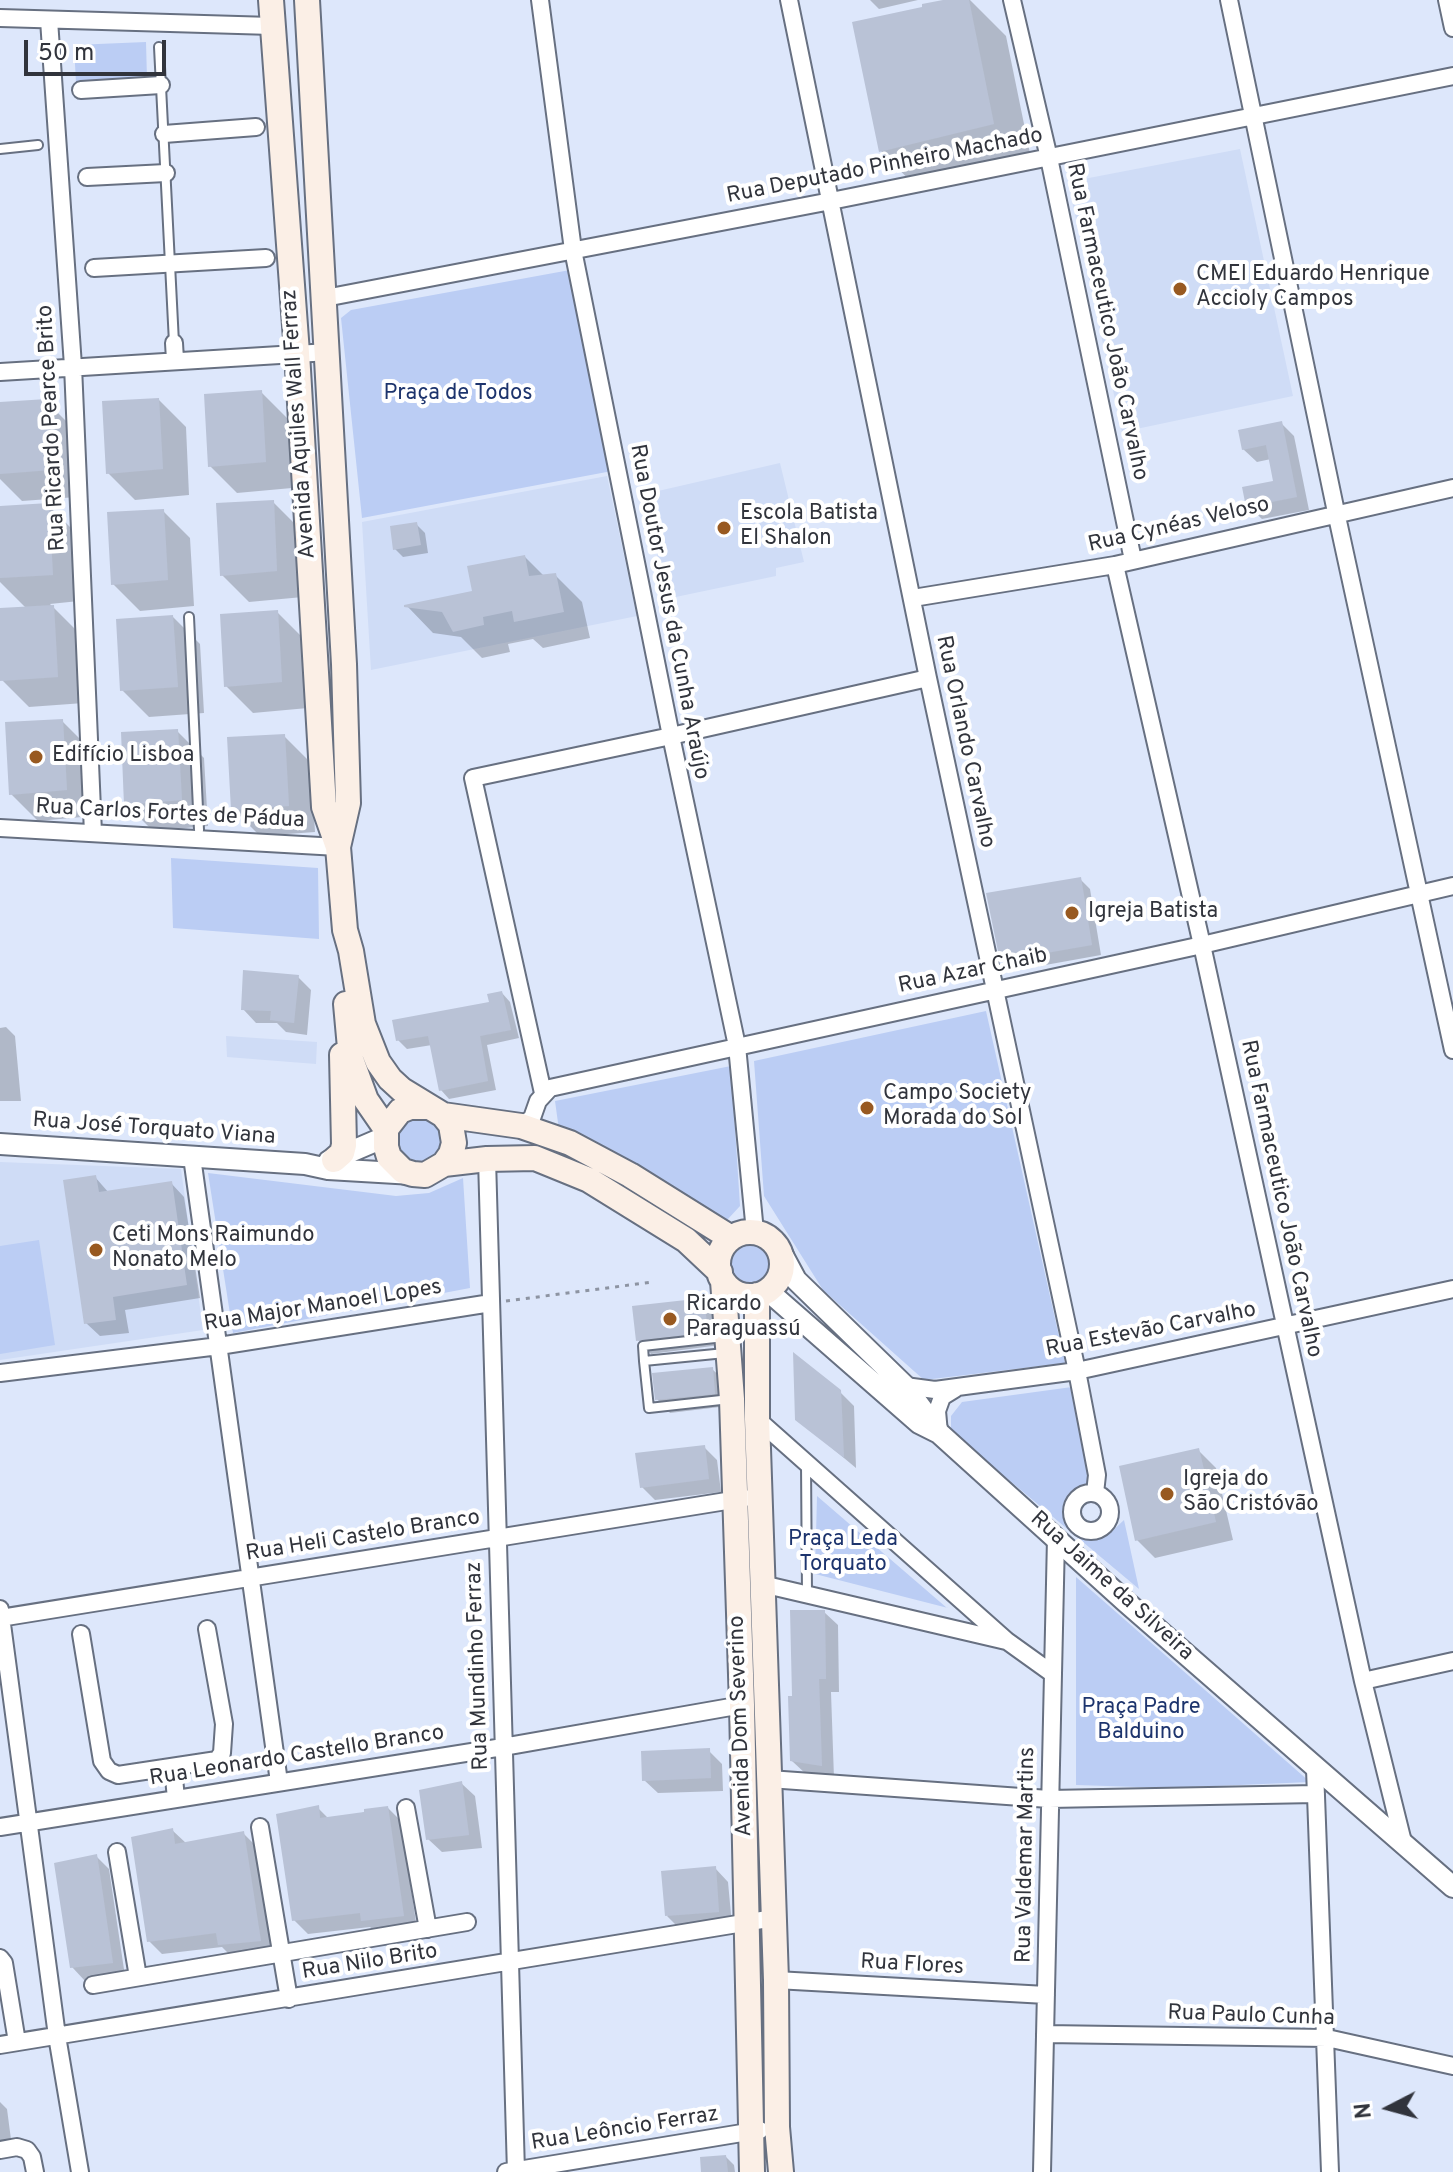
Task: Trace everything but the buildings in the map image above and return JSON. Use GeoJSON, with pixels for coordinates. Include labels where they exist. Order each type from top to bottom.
{"type":"FeatureCollection","features":[{"type":"Feature","properties":{"kind":"main road","name":"Avenida Aquiles Wall Ferraz"},"geometry":{"type":"LineString","coordinates":[[271,0],[297,353],[324,807],[338,847],[345,930],[363,1024],[378,1062],[390,1079],[436,1111]]}},
{"type":"Feature","properties":{"kind":"main road","name":"Avenida Aquiles Wall Ferraz"},"geometry":{"type":"LineString","coordinates":[[307,0],[344,650],[348,803],[338,847]]}},
{"type":"Feature","properties":{"kind":"main road","name":"Avenida Aquiles Wall Ferraz"},"geometry":{"type":"LineString","coordinates":[[345,930],[341,951],[351,1059],[366,1100],[386,1133]]}},
{"type":"Feature","properties":{"kind":"main road"},"geometry":{"type":"LineString","coordinates":[[334,1160],[342,1153],[344,1145],[342,1069],[346,1001]]}},
{"type":"Feature","properties":{"kind":"main road"},"geometry":{"type":"LineString","coordinates":[[410,1107],[521,1126],[570,1143],[743,1235],[773,1241],[781,1252],[781,1274],[762,1293],[738,1294],[686,1240],[589,1180],[535,1158],[444,1164],[425,1175],[413,1174],[395,1165],[386,1147],[386,1133],[400,1111],[410,1107]]}},
{"type":"Feature","properties":{"kind":"main road"},"geometry":{"type":"LineString","coordinates":[[436,1111],[451,1125],[454,1143],[444,1164]]}},
{"type":"Feature","properties":{"kind":"main road"},"geometry":{"type":"LineString","coordinates":[[722,1277],[720,1253],[743,1235]]}},
{"type":"Feature","properties":{"kind":"main road","name":"Avenida Dom Severino"},"geometry":{"type":"LineString","coordinates":[[722,1277],[730,1345],[732,1399],[752,2172]]}},
{"type":"Feature","properties":{"kind":"main road","name":"Avenida Dom Severino"},"geometry":{"type":"LineString","coordinates":[[762,1293],[757,1419],[776,1980],[777,2127],[781,2172]]}},
{"type":"Feature","properties":{"kind":"street","name":"Rua Doutor Jesus da Cunha Araújo"},"geometry":{"type":"LineString","coordinates":[[540,0],[573,250],[737,1046],[743,1235]]}},
{"type":"Feature","properties":{"kind":"street","name":"Rua Orlando Carvalho"},"geometry":{"type":"LineString","coordinates":[[789,0],[928,678],[1077,1371],[1097,1475],[1095,1493]]}},
{"type":"Feature","properties":{"kind":"street","name":"Rua Farmaceutico João Carvalho"},"geometry":{"type":"LineString","coordinates":[[1012,0],[1049,158],[1133,560]]}},
{"type":"Feature","properties":{"kind":"street"},"geometry":{"type":"LineString","coordinates":[[1229,0],[1453,1050]]}},
{"type":"Feature","properties":{"kind":"street"},"geometry":{"type":"LineString","coordinates":[[1447,0],[1453,28]]}},
{"type":"Feature","properties":{"kind":"street"},"geometry":{"type":"LineString","coordinates":[[0,18],[272,26]]}},
{"type":"Feature","properties":{"kind":"street","name":"Rua Ricardo Pearce Brito"},"geometry":{"type":"LineString","coordinates":[[49,20],[73,366],[93,833]]}},
{"type":"Feature","properties":{"kind":"street","name":"Rua Deputado Pinheiro Machado"},"geometry":{"type":"LineString","coordinates":[[325,298],[831,201],[1453,76]]}},
{"type":"Feature","properties":{"kind":"street"},"geometry":{"type":"LineString","coordinates":[[81,90],[161,85]]}},
{"type":"Feature","properties":{"kind":"street"},"geometry":{"type":"LineString","coordinates":[[164,134],[256,127]]}},
{"type":"Feature","properties":{"kind":"street"},"geometry":{"type":"LineString","coordinates":[[87,177],[166,173]]}},
{"type":"Feature","properties":{"kind":"street"},"geometry":{"type":"LineString","coordinates":[[94,268],[266,258]]}},
{"type":"Feature","properties":{"kind":"street"},"geometry":{"type":"LineString","coordinates":[[0,372],[175,352],[329,352]]}},
{"type":"Feature","properties":{"kind":"street","name":"Rua Cynéas Veloso"},"geometry":{"type":"LineString","coordinates":[[913,598],[1115,565],[1336,512],[1453,488]]}},
{"type":"Feature","properties":{"kind":"street","name":"Rua Farmaceutico João Carvalho"},"geometry":{"type":"LineString","coordinates":[[1115,565],[1202,945],[1363,1681],[1403,1842]]}},
{"type":"Feature","properties":{"kind":"street"},"geometry":{"type":"LineString","coordinates":[[521,1126],[532,1118],[543,1093],[473,778],[928,678]]}},
{"type":"Feature","properties":{"kind":"street","name":"Rua Carlos Fortes de Pádua"},"geometry":{"type":"LineString","coordinates":[[0,828],[199,834],[338,847]]}},
{"type":"Feature","properties":{"kind":"street","name":"Rua Azar Chaib"},"geometry":{"type":"LineString","coordinates":[[543,1093],[550,1088],[1202,945],[1453,886]]}},
{"type":"Feature","properties":{"kind":"street","name":"Rua José Torquato Viana"},"geometry":{"type":"LineString","coordinates":[[305,1164],[334,1160],[386,1133]]}},
{"type":"Feature","properties":{"kind":"street","name":"Rua José Torquato Viana"},"geometry":{"type":"LineString","coordinates":[[0,1144],[413,1174]]}},
{"type":"Feature","properties":{"kind":"street"},"geometry":{"type":"LineString","coordinates":[[192,1157],[279,1782]]}},
{"type":"Feature","properties":{"kind":"street","name":"Rua Mundinho Ferraz"},"geometry":{"type":"LineString","coordinates":[[487,1159],[510,1963],[512,2171]]}},
{"type":"Feature","properties":{"kind":"street"},"geometry":{"type":"LineString","coordinates":[[781,1252],[796,1280],[905,1386],[939,1433]]}},
{"type":"Feature","properties":{"kind":"street","name":"Rua Estevão Carvalho"},"geometry":{"type":"LineString","coordinates":[[905,1386],[935,1390],[1077,1371],[1453,1289]]}},
{"type":"Feature","properties":{"kind":"street","name":"Rua Jaime da Silveira"},"geometry":{"type":"LineString","coordinates":[[762,1293],[919,1423],[939,1433],[1315,1769],[1453,1887]]}},
{"type":"Feature","properties":{"kind":"street","name":"Rua Major Manoel Lopes"},"geometry":{"type":"LineString","coordinates":[[0,1373],[219,1346],[491,1303]]}},
{"type":"Feature","properties":{"kind":"street"},"geometry":{"type":"LineString","coordinates":[[939,1433],[937,1411],[942,1397],[960,1386]]}},
{"type":"Feature","properties":{"kind":"street"},"geometry":{"type":"LineString","coordinates":[[757,1419],[1007,1641],[1053,1674]]}},
{"type":"Feature","properties":{"kind":"street","name":"Rua Heli Castelo Branco"},"geometry":{"type":"LineString","coordinates":[[0,1615],[760,1497]]}},
{"type":"Feature","properties":{"kind":"street","name":"Rua Valdemar Martins"},"geometry":{"type":"LineString","coordinates":[[1042,2172],[1056,1538]]}},
{"type":"Feature","properties":{"kind":"street"},"geometry":{"type":"LineString","coordinates":[[762,1584],[1007,1641]]}},
{"type":"Feature","properties":{"kind":"street"},"geometry":{"type":"LineString","coordinates":[[0,1615],[57,2036],[80,2172]]}},
{"type":"Feature","properties":{"kind":"street"},"geometry":{"type":"LineString","coordinates":[[81,1634],[102,1761],[109,1771],[118,1775],[217,1760],[222,1753],[224,1724],[207,1629]]}},
{"type":"Feature","properties":{"kind":"street"},"geometry":{"type":"LineString","coordinates":[[1363,1681],[1453,1661]]}},
{"type":"Feature","properties":{"kind":"street","name":"Rua Leonardo Castello Branco"},"geometry":{"type":"LineString","coordinates":[[0,1827],[503,1747],[742,1705]]}},
{"type":"Feature","properties":{"kind":"street"},"geometry":{"type":"LineString","coordinates":[[173,1767],[176,1799]]}},
{"type":"Feature","properties":{"kind":"street"},"geometry":{"type":"LineString","coordinates":[[1315,1769],[1330,2172]]}},
{"type":"Feature","properties":{"kind":"street"},"geometry":{"type":"LineString","coordinates":[[769,1779],[1049,1799],[1316,1794]]}},
{"type":"Feature","properties":{"kind":"street"},"geometry":{"type":"LineString","coordinates":[[406,1808],[428,1929]]}},
{"type":"Feature","properties":{"kind":"street"},"geometry":{"type":"LineString","coordinates":[[260,1827],[289,1999]]}},
{"type":"Feature","properties":{"kind":"street"},"geometry":{"type":"LineString","coordinates":[[117,1852],[138,1977]]}},
{"type":"Feature","properties":{"kind":"street","name":"Rua Nilo Brito"},"geometry":{"type":"LineString","coordinates":[[8,2044],[774,1918]]}},
{"type":"Feature","properties":{"kind":"street"},"geometry":{"type":"LineString","coordinates":[[93,1985],[467,1922]]}},
{"type":"Feature","properties":{"kind":"street"},"geometry":{"type":"LineString","coordinates":[[0,1958],[4,1963],[8,2044]]}},
{"type":"Feature","properties":{"kind":"street","name":"Rua Flores"},"geometry":{"type":"LineString","coordinates":[[776,1980],[1046,1995]]}},
{"type":"Feature","properties":{"kind":"street","name":"Rua Paulo Cunha"},"geometry":{"type":"LineString","coordinates":[[1045,2034],[1327,2038],[1453,2066]]}},
{"type":"Feature","properties":{"kind":"street","name":"Rua Leôncio Ferraz"},"geometry":{"type":"LineString","coordinates":[[512,2171],[777,2127]]}},
{"type":"Feature","properties":{"kind":"street"},"geometry":{"type":"LineString","coordinates":[[0,2150],[17,2147],[27,2150],[35,2172]]}},
{"type":"Feature","properties":{"kind":"lane"},"geometry":{"type":"LineString","coordinates":[[159,47],[175,352]]}},
{"type":"Feature","properties":{"kind":"lane"},"geometry":{"type":"LineString","coordinates":[[0,149],[38,145]]}},
{"type":"Feature","properties":{"kind":"lane"},"geometry":{"type":"LineString","coordinates":[[189,617],[199,834]]}},
{"type":"Feature","properties":{"kind":"lane"},"geometry":{"type":"LineString","coordinates":[[730,1345],[643,1346],[649,1408],[732,1399]]}},
{"type":"Feature","properties":{"kind":"lane"},"geometry":{"type":"LineString","coordinates":[[644,1361],[730,1345]]}},
{"type":"Feature","properties":{"kind":"lane"},"geometry":{"type":"LineString","coordinates":[[806,1463],[807,1595]]}},
{"type":"Feature","properties":{"kind":"path"},"geometry":{"type":"LineString","coordinates":[[491,1303],[653,1282]]}},
{"type":"Feature","properties":{"kind":"shaded area","name":"CMEI Eduardo Henrique Accioly Campos"},"geometry":{"type":"Polygon","coordinates":[[[1240,149],[1293,396],[1122,432],[1068,182],[1240,149]]]}},
{"type":"Feature","properties":{"kind":"shaded area","name":"Escola Batista El Shalon"},"geometry":{"type":"Polygon","coordinates":[[[780,463],[804,562],[776,568],[776,576],[666,599],[645,494],[780,463]]]}},
{"type":"Feature","properties":{"kind":"shaded area"},"geometry":{"type":"Polygon","coordinates":[[[607,476],[637,616],[371,670],[362,522],[607,476]]]}},
{"type":"Feature","properties":{"kind":"shaded area"},"geometry":{"type":"Polygon","coordinates":[[[226,1036],[317,1042],[316,1064],[227,1057],[226,1036]]]}},
{"type":"Feature","properties":{"kind":"shaded area","name":"Ceti Mons Raimundo Nonato Melo"},"geometry":{"type":"Polygon","coordinates":[[[0,1162],[181,1169],[203,1330],[0,1360],[0,1162]]]}},
{"type":"Feature","properties":{"kind":"green space"},"geometry":{"type":"Polygon","coordinates":[[[146,42],[147,79],[76,83],[74,45],[146,42]]]}},
{"type":"Feature","properties":{"kind":"green space","name":"Praça de Todos"},"geometry":{"type":"Polygon","coordinates":[[[570,270],[612,471],[362,518],[341,318],[351,310],[570,270]]]}},
{"type":"Feature","properties":{"kind":"green space"},"geometry":{"type":"Polygon","coordinates":[[[171,858],[318,868],[319,939],[173,928],[171,858]]]}},
{"type":"Feature","properties":{"kind":"green space"},"geometry":{"type":"Polygon","coordinates":[[[986,1011],[1065,1363],[924,1380],[823,1290],[764,1196],[754,1061],[986,1011]]]}},
{"type":"Feature","properties":{"kind":"green space"},"geometry":{"type":"Polygon","coordinates":[[[731,1066],[740,1206],[728,1219],[723,1220],[559,1130],[555,1101],[731,1066]]]}},
{"type":"Feature","properties":{"kind":"green space"},"geometry":{"type":"Polygon","coordinates":[[[420,1117],[436,1124],[443,1140],[436,1156],[420,1163],[404,1156],[397,1140],[404,1124],[420,1117]]]}},
{"type":"Feature","properties":{"kind":"green space"},"geometry":{"type":"Polygon","coordinates":[[[208,1173],[396,1196],[429,1193],[463,1178],[470,1288],[233,1333],[208,1173]]]}},
{"type":"Feature","properties":{"kind":"green space"},"geometry":{"type":"Polygon","coordinates":[[[39,1240],[55,1345],[0,1354],[0,1246],[39,1240]]]}},
{"type":"Feature","properties":{"kind":"green space"},"geometry":{"type":"Polygon","coordinates":[[[751,1240],[768,1247],[775,1264],[768,1281],[751,1288],[734,1281],[727,1264],[734,1247],[751,1240]]]}},
{"type":"Feature","properties":{"kind":"green space"},"geometry":{"type":"Polygon","coordinates":[[[1072,1387],[1093,1477],[1072,1496],[1068,1503],[1068,1520],[1077,1533],[1093,1539],[1108,1535],[1124,1520],[1139,1589],[954,1434],[951,1428],[951,1416],[962,1402],[1072,1387]]]}},
{"type":"Feature","properties":{"kind":"green space","name":"Praça Leda Torquato"},"geometry":{"type":"Polygon","coordinates":[[[817,1496],[947,1608],[815,1574],[817,1496]]]}},
{"type":"Feature","properties":{"kind":"green space","name":"Praça Padre Balduino"},"geometry":{"type":"Polygon","coordinates":[[[1076,1577],[1310,1782],[1169,1788],[1076,1785],[1076,1577]]]}},
{"type":"Feature","properties":{"kind":"place","name":"CMEI Eduardo Henrique Accioly Campos"},"geometry":{"type":"Point","coordinates":[1180,289]}},
{"type":"Feature","properties":{"kind":"place","name":"Escola Batista El Shalon"},"geometry":{"type":"Point","coordinates":[724,528]}},
{"type":"Feature","properties":{"kind":"place","name":"Edifício Lisboa"},"geometry":{"type":"Point","coordinates":[36,757]}},
{"type":"Feature","properties":{"kind":"place","name":"Igreja Batista"},"geometry":{"type":"Point","coordinates":[1072,913]}},
{"type":"Feature","properties":{"kind":"place","name":"Campo Society Morada do Sol"},"geometry":{"type":"Point","coordinates":[867,1108]}},
{"type":"Feature","properties":{"kind":"place","name":"Ceti Mons Raimundo Nonato Melo"},"geometry":{"type":"Point","coordinates":[96,1250]}},
{"type":"Feature","properties":{"kind":"place","name":"Ricardo Paraguassú"},"geometry":{"type":"Point","coordinates":[670,1319]}},
{"type":"Feature","properties":{"kind":"place","name":"Igreja do São Cristóvão"},"geometry":{"type":"Point","coordinates":[1167,1494]}}]}
